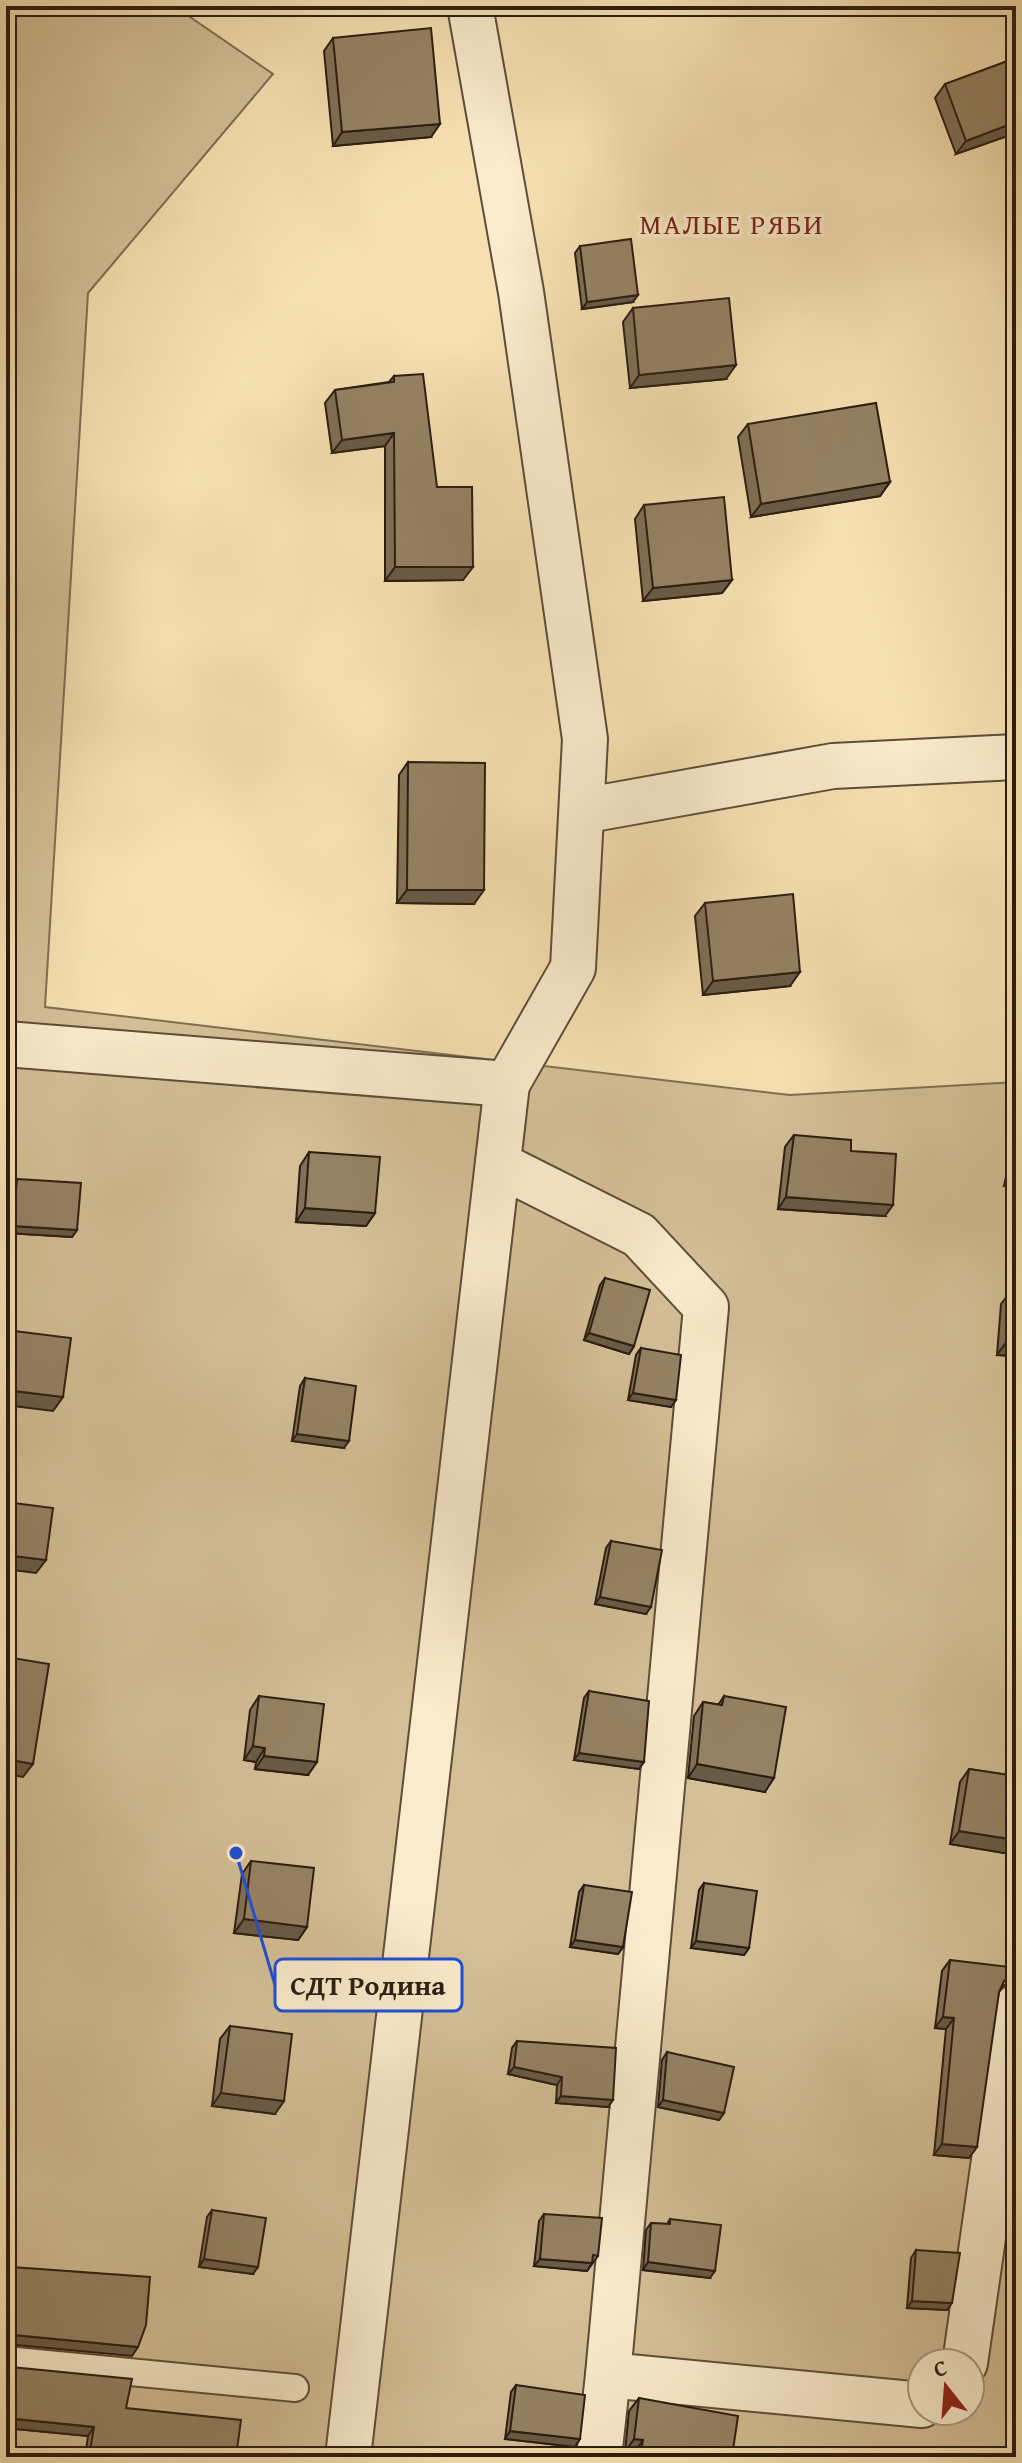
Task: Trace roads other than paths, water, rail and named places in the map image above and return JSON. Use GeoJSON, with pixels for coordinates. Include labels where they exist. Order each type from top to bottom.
{"type":"FeatureCollection","features":[{"type":"Feature","properties":{"kind":"street"},"geometry":{"type":"LineString","coordinates":[[348,2457],[507,1084],[573,968],[582,811],[585,739],[521,292],[470,6]]}},
{"type":"Feature","properties":{"kind":"street"},"geometry":{"type":"LineString","coordinates":[[582,811],[833,766],[1016,757]]}},
{"type":"Feature","properties":{"kind":"street"},"geometry":{"type":"LineString","coordinates":[[6,1044],[507,1084]]}},
{"type":"Feature","properties":{"kind":"street"},"geometry":{"type":"LineString","coordinates":[[498,1164],[639,1235],[706,1307],[599,2457]]}},
{"type":"Feature","properties":{"kind":"street"},"geometry":{"type":"LineString","coordinates":[[967,2347],[1016,2007]]}},
{"type":"Feature","properties":{"kind":"street"},"geometry":{"type":"LineString","coordinates":[[608,2375],[906,2403]]}},
{"type":"Feature","properties":{"kind":"lane"},"geometry":{"type":"LineString","coordinates":[[6,2360],[295,2388]]}},
{"type":"Feature","properties":{"kind":"place","name":"СДТ Родина"},"geometry":{"type":"Point","coordinates":[236,1853]}},
{"type":"Feature","properties":{"kind":"district","name":"МАЛЫЕ РЯБИ"},"geometry":{"type":"Point","coordinates":[732,223]}}]}
